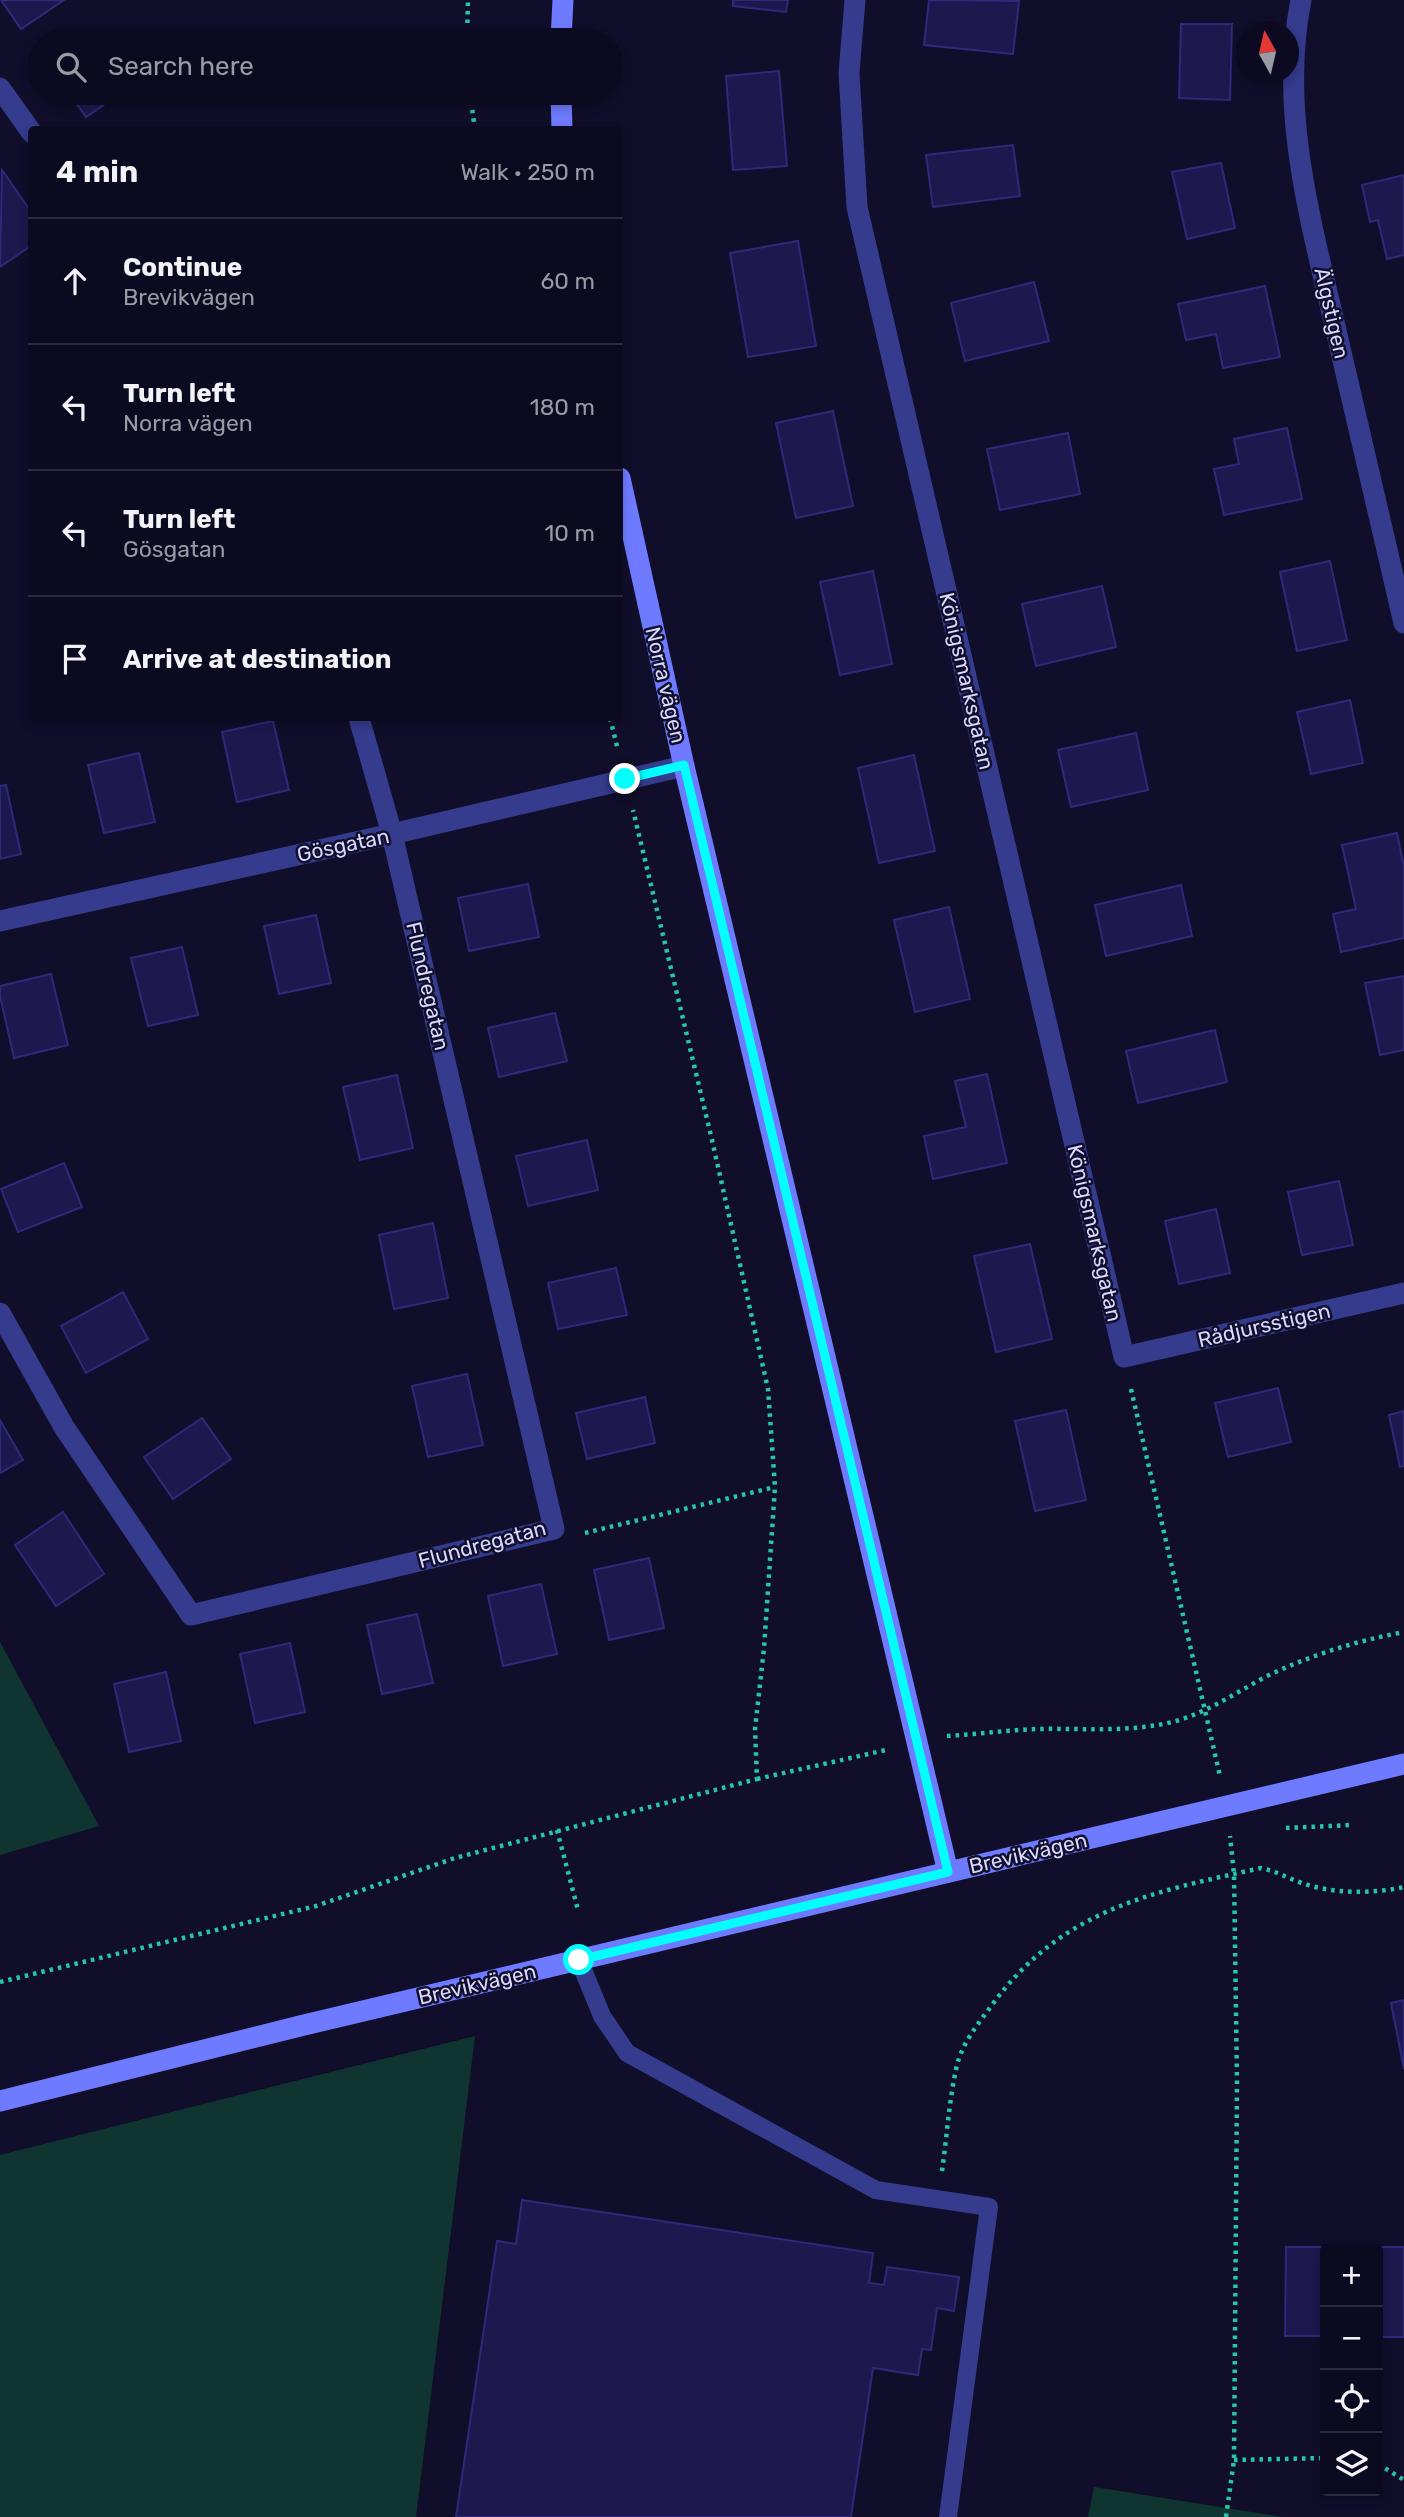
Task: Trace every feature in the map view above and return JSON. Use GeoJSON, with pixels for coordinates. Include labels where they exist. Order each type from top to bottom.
{"type":"FeatureCollection","features":[{"type":"Feature","properties":{"kind":"street"},"geometry":{"type":"LineString","coordinates":[[562,28],[563,0]]}},
{"type":"Feature","properties":{"kind":"street","name":"Königsmarksgatan"},"geometry":{"type":"LineString","coordinates":[[855,0],[849,73],[858,207],[1124,1357]]}},
{"type":"Feature","properties":{"kind":"street","name":"Älgstigen"},"geometry":{"type":"LineString","coordinates":[[1301,0],[1294,36],[1293,110],[1304,191],[1404,623]]}},
{"type":"Feature","properties":{"kind":"street"},"geometry":{"type":"LineString","coordinates":[[0,88],[28,127]]}},
{"type":"Feature","properties":{"kind":"street"},"geometry":{"type":"LineString","coordinates":[[561,105],[562,126]]}},
{"type":"Feature","properties":{"kind":"street","name":"Norra vägen"},"geometry":{"type":"LineString","coordinates":[[623,491],[684,765],[948,1872]]}},
{"type":"Feature","properties":{"kind":"street","name":"Flundregatan"},"geometry":{"type":"LineString","coordinates":[[0,1313],[64,1427],[191,1615],[555,1529],[393,835],[360,721]]}},
{"type":"Feature","properties":{"kind":"street","name":"Gösgatan"},"geometry":{"type":"LineString","coordinates":[[0,921],[393,835],[684,765]]}},
{"type":"Feature","properties":{"kind":"street","name":"Rådjursstigen"},"geometry":{"type":"LineString","coordinates":[[1124,1357],[1404,1293]]}},
{"type":"Feature","properties":{"kind":"street","name":"Brevikvägen"},"geometry":{"type":"LineString","coordinates":[[0,2101],[1404,1764]]}},
{"type":"Feature","properties":{"kind":"lane"},"geometry":{"type":"LineString","coordinates":[[579,1960],[602,2016],[627,2053],[876,2190],[989,2207],[948,2517]]}},
{"type":"Feature","properties":{"kind":"path"},"geometry":{"type":"LineString","coordinates":[[467,28],[468,0]]}},
{"type":"Feature","properties":{"kind":"path"},"geometry":{"type":"LineString","coordinates":[[472,105],[474,126]]}},
{"type":"Feature","properties":{"kind":"path"},"geometry":{"type":"LineString","coordinates":[[1124,1357],[1227,1806],[1234,1874],[1237,2096],[1234,2460],[1226,2517]]}},
{"type":"Feature","properties":{"kind":"path"},"geometry":{"type":"LineString","coordinates":[[555,1529],[580,1534],[775,1488]]}},
{"type":"Feature","properties":{"kind":"path"},"geometry":{"type":"LineString","coordinates":[[947,1736],[1036,1729],[1146,1727],[1206,1711],[1308,1657],[1361,1640],[1404,1632]]}},
{"type":"Feature","properties":{"kind":"path"},"geometry":{"type":"LineString","coordinates":[[757,1779],[888,1749]]}},
{"type":"Feature","properties":{"kind":"path"},"geometry":{"type":"LineString","coordinates":[[1278,1828],[1351,1825]]}},
{"type":"Feature","properties":{"kind":"path"},"geometry":{"type":"LineString","coordinates":[[557,1830],[578,1910]]}},
{"type":"Feature","properties":{"kind":"path"},"geometry":{"type":"LineString","coordinates":[[1230,1835],[1242,1833]]}},
{"type":"Feature","properties":{"kind":"path"},"geometry":{"type":"LineString","coordinates":[[938,2200],[957,2064],[970,2035],[998,1996],[1029,1962],[1064,1933],[1101,1913],[1156,1892],[1261,1868],[1302,1883],[1342,1892],[1404,1886]]}},
{"type":"Feature","properties":{"kind":"path"},"geometry":{"type":"LineString","coordinates":[[1234,2460],[1320,2458]]}},
{"type":"Feature","properties":{"kind":"path"},"geometry":{"type":"LineString","coordinates":[[1383,2467],[1404,2480]]}},
{"type":"Feature","properties":{"kind":"green space"},"geometry":{"type":"Polygon","coordinates":[[[0,1642],[99,1826],[0,1855],[0,1642]]]}},
{"type":"Feature","properties":{"kind":"green space"},"geometry":{"type":"Polygon","coordinates":[[[475,2036],[416,2517],[0,2517],[0,2155],[475,2036]]]}},
{"type":"Feature","properties":{"kind":"green space"},"geometry":{"type":"Polygon","coordinates":[[[1094,2487],[1283,2517],[1088,2517],[1094,2487]]]}},
{"type":"Feature","properties":{"kind":"building"},"geometry":{"type":"Polygon","coordinates":[[[1,0],[64,0],[21,29],[1,0]]]}},
{"type":"Feature","properties":{"kind":"building"},"geometry":{"type":"Polygon","coordinates":[[[733,0],[788,0],[786,12],[733,6],[733,0]]]}},
{"type":"Feature","properties":{"kind":"building"},"geometry":{"type":"Polygon","coordinates":[[[929,0],[1019,1],[1013,54],[924,45],[929,0]]]}},
{"type":"Feature","properties":{"kind":"building"},"geometry":{"type":"Polygon","coordinates":[[[1181,24],[1232,24],[1230,100],[1179,98],[1181,24]]]}},
{"type":"Feature","properties":{"kind":"building"},"geometry":{"type":"Polygon","coordinates":[[[779,71],[787,166],[733,170],[726,76],[779,71]]]}},
{"type":"Feature","properties":{"kind":"building"},"geometry":{"type":"Polygon","coordinates":[[[78,105],[104,105],[86,117],[78,105]]]}},
{"type":"Feature","properties":{"kind":"building"},"geometry":{"type":"Polygon","coordinates":[[[1013,145],[1020,196],[933,207],[926,155],[1013,145]]]}},
{"type":"Feature","properties":{"kind":"building"},"geometry":{"type":"Polygon","coordinates":[[[1221,163],[1235,228],[1187,239],[1172,172],[1221,163]]]}},
{"type":"Feature","properties":{"kind":"building"},"geometry":{"type":"Polygon","coordinates":[[[2,170],[28,207],[28,248],[0,267],[2,170]]]}},
{"type":"Feature","properties":{"kind":"building"},"geometry":{"type":"Polygon","coordinates":[[[1404,175],[1404,255],[1387,259],[1378,220],[1370,222],[1362,185],[1404,175]]]}},
{"type":"Feature","properties":{"kind":"building"},"geometry":{"type":"Polygon","coordinates":[[[798,241],[816,346],[748,357],[730,253],[798,241]]]}},
{"type":"Feature","properties":{"kind":"building"},"geometry":{"type":"Polygon","coordinates":[[[1034,282],[1049,341],[965,361],[951,303],[1034,282]]]}},
{"type":"Feature","properties":{"kind":"building"},"geometry":{"type":"Polygon","coordinates":[[[1265,286],[1280,357],[1223,368],[1216,334],[1186,340],[1178,304],[1265,286]]]}},
{"type":"Feature","properties":{"kind":"building"},"geometry":{"type":"Polygon","coordinates":[[[833,411],[853,506],[796,518],[776,423],[833,411]]]}},
{"type":"Feature","properties":{"kind":"building"},"geometry":{"type":"Polygon","coordinates":[[[1287,428],[1302,499],[1224,515],[1214,469],[1239,464],[1234,439],[1287,428]]]}},
{"type":"Feature","properties":{"kind":"building"},"geometry":{"type":"Polygon","coordinates":[[[1068,433],[1080,494],[1000,510],[987,449],[1068,433]]]}},
{"type":"Feature","properties":{"kind":"building"},"geometry":{"type":"Polygon","coordinates":[[[1330,561],[1347,640],[1297,651],[1280,572],[1330,561]]]}},
{"type":"Feature","properties":{"kind":"building"},"geometry":{"type":"Polygon","coordinates":[[[873,571],[892,664],[840,675],[820,582],[873,571]]]}},
{"type":"Feature","properties":{"kind":"building"},"geometry":{"type":"Polygon","coordinates":[[[1102,586],[1116,647],[1036,666],[1022,604],[1102,586]]]}},
{"type":"Feature","properties":{"kind":"building"},"geometry":{"type":"Polygon","coordinates":[[[1350,700],[1363,763],[1311,774],[1297,712],[1350,700]]]}},
{"type":"Feature","properties":{"kind":"building"},"geometry":{"type":"Polygon","coordinates":[[[273,721],[289,790],[237,802],[222,732],[273,721]]]}},
{"type":"Feature","properties":{"kind":"building"},"geometry":{"type":"Polygon","coordinates":[[[1136,733],[1148,790],[1071,807],[1058,750],[1136,733]]]}},
{"type":"Feature","properties":{"kind":"building"},"geometry":{"type":"Polygon","coordinates":[[[139,753],[155,822],[104,833],[88,765],[139,753]]]}},
{"type":"Feature","properties":{"kind":"building"},"geometry":{"type":"Polygon","coordinates":[[[914,755],[935,851],[879,863],[858,768],[914,755]]]}},
{"type":"Feature","properties":{"kind":"building"},"geometry":{"type":"Polygon","coordinates":[[[6,785],[21,854],[0,859],[0,786],[6,785]]]}},
{"type":"Feature","properties":{"kind":"building"},"geometry":{"type":"Polygon","coordinates":[[[1397,833],[1404,867],[1404,938],[1341,952],[1333,914],[1356,909],[1342,845],[1397,833]]]}},
{"type":"Feature","properties":{"kind":"building"},"geometry":{"type":"Polygon","coordinates":[[[528,884],[539,937],[469,951],[458,898],[528,884]]]}},
{"type":"Feature","properties":{"kind":"building"},"geometry":{"type":"Polygon","coordinates":[[[1181,885],[1192,936],[1106,956],[1095,905],[1181,885]]]}},
{"type":"Feature","properties":{"kind":"building"},"geometry":{"type":"Polygon","coordinates":[[[949,907],[970,999],[915,1012],[894,920],[949,907]]]}},
{"type":"Feature","properties":{"kind":"building"},"geometry":{"type":"Polygon","coordinates":[[[316,915],[331,983],[279,994],[264,926],[316,915]]]}},
{"type":"Feature","properties":{"kind":"building"},"geometry":{"type":"Polygon","coordinates":[[[182,947],[198,1015],[148,1026],[131,958],[182,947]]]}},
{"type":"Feature","properties":{"kind":"building"},"geometry":{"type":"Polygon","coordinates":[[[51,974],[68,1045],[14,1058],[0,986],[51,974]]]}},
{"type":"Feature","properties":{"kind":"building"},"geometry":{"type":"Polygon","coordinates":[[[1404,976],[1404,1050],[1380,1055],[1365,983],[1404,976]]]}},
{"type":"Feature","properties":{"kind":"building"},"geometry":{"type":"Polygon","coordinates":[[[555,1013],[567,1061],[499,1077],[488,1028],[555,1013]]]}},
{"type":"Feature","properties":{"kind":"building"},"geometry":{"type":"Polygon","coordinates":[[[1215,1030],[1227,1082],[1138,1103],[1126,1051],[1215,1030]]]}},
{"type":"Feature","properties":{"kind":"building"},"geometry":{"type":"Polygon","coordinates":[[[987,1074],[1007,1163],[933,1179],[924,1136],[966,1127],[955,1081],[987,1074]]]}},
{"type":"Feature","properties":{"kind":"building"},"geometry":{"type":"Polygon","coordinates":[[[397,1075],[413,1148],[360,1160],[343,1087],[397,1075]]]}},
{"type":"Feature","properties":{"kind":"building"},"geometry":{"type":"Polygon","coordinates":[[[587,1140],[598,1190],[528,1206],[516,1156],[587,1140]]]}},
{"type":"Feature","properties":{"kind":"building"},"geometry":{"type":"Polygon","coordinates":[[[64,1163],[82,1207],[18,1232],[1,1189],[64,1163]]]}},
{"type":"Feature","properties":{"kind":"building"},"geometry":{"type":"Polygon","coordinates":[[[1339,1181],[1353,1245],[1302,1255],[1288,1192],[1339,1181]]]}},
{"type":"Feature","properties":{"kind":"building"},"geometry":{"type":"Polygon","coordinates":[[[1216,1209],[1230,1273],[1179,1284],[1165,1221],[1216,1209]]]}},
{"type":"Feature","properties":{"kind":"building"},"geometry":{"type":"Polygon","coordinates":[[[433,1223],[448,1298],[394,1309],[379,1235],[433,1223]]]}},
{"type":"Feature","properties":{"kind":"building"},"geometry":{"type":"Polygon","coordinates":[[[1030,1244],[1052,1339],[996,1352],[974,1256],[1030,1244]]]}},
{"type":"Feature","properties":{"kind":"building"},"geometry":{"type":"Polygon","coordinates":[[[616,1268],[627,1315],[558,1329],[548,1283],[616,1268]]]}},
{"type":"Feature","properties":{"kind":"building"},"geometry":{"type":"Polygon","coordinates":[[[123,1292],[148,1339],[86,1373],[61,1326],[123,1292]]]}},
{"type":"Feature","properties":{"kind":"building"},"geometry":{"type":"Polygon","coordinates":[[[467,1374],[483,1445],[428,1457],[412,1386],[467,1374]]]}},
{"type":"Feature","properties":{"kind":"building"},"geometry":{"type":"Polygon","coordinates":[[[1278,1388],[1291,1442],[1228,1457],[1215,1403],[1278,1388]]]}},
{"type":"Feature","properties":{"kind":"building"},"geometry":{"type":"Polygon","coordinates":[[[645,1397],[655,1443],[587,1459],[576,1413],[645,1397]]]}},
{"type":"Feature","properties":{"kind":"building"},"geometry":{"type":"Polygon","coordinates":[[[1066,1410],[1086,1500],[1035,1511],[1015,1421],[1066,1410]]]}},
{"type":"Feature","properties":{"kind":"building"},"geometry":{"type":"Polygon","coordinates":[[[1404,1411],[1404,1466],[1400,1467],[1389,1415],[1404,1411]]]}},
{"type":"Feature","properties":{"kind":"building"},"geometry":{"type":"Polygon","coordinates":[[[202,1418],[231,1459],[173,1499],[144,1457],[202,1418]]]}},
{"type":"Feature","properties":{"kind":"building"},"geometry":{"type":"Polygon","coordinates":[[[0,1420],[23,1460],[0,1473],[0,1420]]]}},
{"type":"Feature","properties":{"kind":"building"},"geometry":{"type":"Polygon","coordinates":[[[63,1512],[104,1574],[56,1606],[15,1545],[63,1512]]]}},
{"type":"Feature","properties":{"kind":"building"},"geometry":{"type":"Polygon","coordinates":[[[649,1558],[664,1628],[609,1640],[594,1570],[649,1558]]]}},
{"type":"Feature","properties":{"kind":"building"},"geometry":{"type":"Polygon","coordinates":[[[541,1584],[557,1654],[503,1666],[488,1596],[541,1584]]]}},
{"type":"Feature","properties":{"kind":"building"},"geometry":{"type":"Polygon","coordinates":[[[417,1614],[433,1683],[382,1694],[367,1625],[417,1614]]]}},
{"type":"Feature","properties":{"kind":"building"},"geometry":{"type":"Polygon","coordinates":[[[290,1643],[305,1712],[255,1723],[240,1654],[290,1643]]]}},
{"type":"Feature","properties":{"kind":"building"},"geometry":{"type":"Polygon","coordinates":[[[166,1672],[181,1741],[129,1752],[114,1684],[166,1672]]]}},
{"type":"Feature","properties":{"kind":"building"},"geometry":{"type":"Polygon","coordinates":[[[1404,2000],[1404,2069],[1391,2003],[1404,2000]]]}},
{"type":"Feature","properties":{"kind":"building"},"geometry":{"type":"Polygon","coordinates":[[[522,2200],[873,2253],[869,2283],[884,2285],[887,2267],[959,2277],[954,2311],[937,2308],[931,2350],[922,2349],[918,2375],[873,2368],[851,2517],[456,2517],[497,2241],[516,2244],[522,2200]]]}},
{"type":"Feature","properties":{"kind":"building"},"geometry":{"type":"Polygon","coordinates":[[[1286,2247],[1320,2247],[1320,2336],[1285,2336],[1286,2247]]]}},
{"type":"Feature","properties":{"kind":"building"},"geometry":{"type":"Polygon","coordinates":[[[1383,2247],[1404,2247],[1404,2337],[1383,2337],[1383,2247]]]}},
{"type":"Feature","properties":{"kind":"route"},"geometry":{"type":"LineString","coordinates":[[579,1960],[948,1872],[684,765],[625,779]]}}]}
